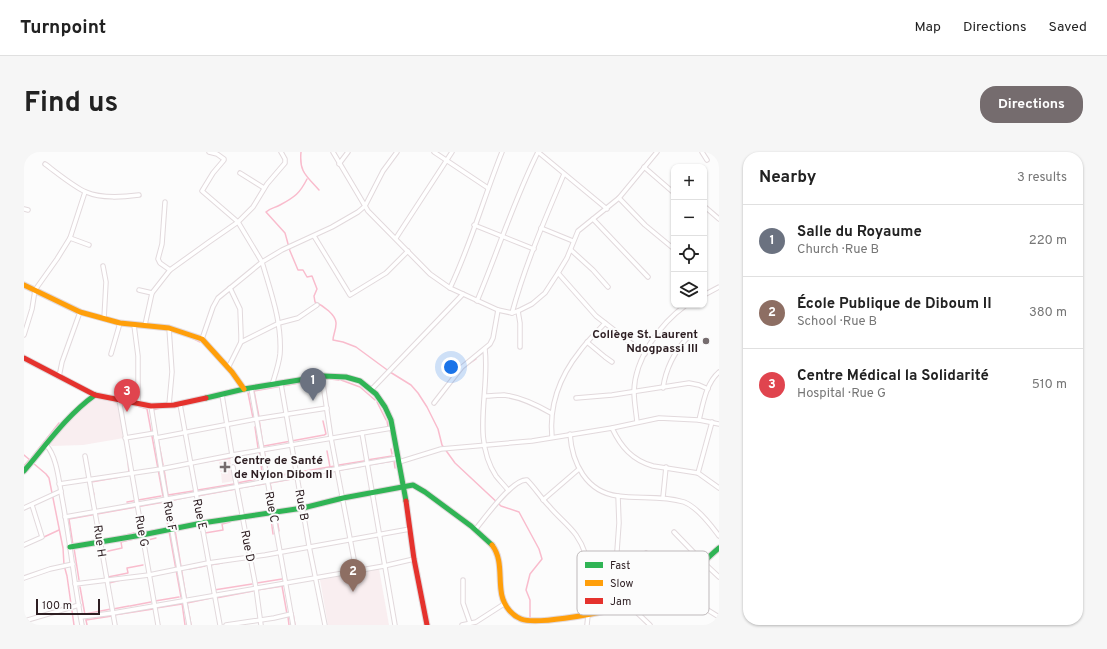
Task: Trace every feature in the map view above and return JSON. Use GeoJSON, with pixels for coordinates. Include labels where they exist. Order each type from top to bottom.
{"type":"FeatureCollection","features":[{"type":"Feature","properties":{"kind":"street"},"geometry":{"type":"LineString","coordinates":[[209,152],[217,154],[224,160],[213,173],[202,191],[238,222],[262,262],[277,312],[279,323],[280,354],[272,385]]}},
{"type":"Feature","properties":{"kind":"street"},"geometry":{"type":"LineString","coordinates":[[145,325],[152,293],[170,270],[238,222],[253,207],[264,188],[285,163],[286,159],[281,152]]}},
{"type":"Feature","properties":{"kind":"street"},"geometry":{"type":"LineString","coordinates":[[333,152],[371,215],[396,238],[430,274],[450,288],[477,301],[498,310],[512,313],[539,299],[545,293],[571,250],[578,231],[619,198],[657,152]]}},
{"type":"Feature","properties":{"kind":"street"},"geometry":{"type":"LineString","coordinates":[[339,164],[348,152]]}},
{"type":"Feature","properties":{"kind":"street"},"geometry":{"type":"LineString","coordinates":[[202,339],[213,307],[218,298],[262,262],[282,250],[351,217],[365,206],[383,171],[397,152]]}},
{"type":"Feature","properties":{"kind":"street"},"geometry":{"type":"LineString","coordinates":[[434,152],[488,188]]}},
{"type":"Feature","properties":{"kind":"street"},"geometry":{"type":"LineString","coordinates":[[396,238],[452,152]]}},
{"type":"Feature","properties":{"kind":"street"},"geometry":{"type":"LineString","coordinates":[[450,288],[463,260],[474,225],[502,152]]}},
{"type":"Feature","properties":{"kind":"street"},"geometry":{"type":"LineString","coordinates":[[477,301],[491,269],[520,190],[538,152],[607,209]]}},
{"type":"Feature","properties":{"kind":"street"},"geometry":{"type":"LineString","coordinates":[[702,152],[707,160]]}},
{"type":"Feature","properties":{"kind":"street"},"geometry":{"type":"LineString","coordinates":[[44,164],[85,192],[97,196],[139,195]]}},
{"type":"Feature","properties":{"kind":"street"},"geometry":{"type":"LineString","coordinates":[[644,167],[671,190]]}},
{"type":"Feature","properties":{"kind":"street"},"geometry":{"type":"LineString","coordinates":[[240,173],[264,188]]}},
{"type":"Feature","properties":{"kind":"street"},"geometry":{"type":"LineString","coordinates":[[512,313],[541,228],[564,174]]}},
{"type":"Feature","properties":{"kind":"street"},"geometry":{"type":"LineString","coordinates":[[24,335],[32,309],[35,290],[70,238],[85,192]]}},
{"type":"Feature","properties":{"kind":"street"},"geometry":{"type":"LineString","coordinates":[[619,198],[645,225],[671,247]]}},
{"type":"Feature","properties":{"kind":"street"},"geometry":{"type":"LineString","coordinates":[[165,202],[162,244],[158,259],[160,263],[170,270]]}},
{"type":"Feature","properties":{"kind":"street"},"geometry":{"type":"LineString","coordinates":[[707,209],[719,220]]}},
{"type":"Feature","properties":{"kind":"street"},"geometry":{"type":"LineString","coordinates":[[593,219],[648,277]]}},
{"type":"Feature","properties":{"kind":"street"},"geometry":{"type":"LineString","coordinates":[[474,225],[534,249]]}},
{"type":"Feature","properties":{"kind":"street"},"geometry":{"type":"LineString","coordinates":[[541,228],[574,241]]}},
{"type":"Feature","properties":{"kind":"street"},"geometry":{"type":"LineString","coordinates":[[314,236],[350,295],[386,273],[408,251]]}},
{"type":"Feature","properties":{"kind":"street"},"geometry":{"type":"LineString","coordinates":[[70,238],[89,245]]}},
{"type":"Feature","properties":{"kind":"street"},"geometry":{"type":"LineString","coordinates":[[571,250],[593,270],[608,287]]}},
{"type":"Feature","properties":{"kind":"street"},"geometry":{"type":"LineString","coordinates":[[103,266],[106,282],[104,319]]}},
{"type":"Feature","properties":{"kind":"street"},"geometry":{"type":"LineString","coordinates":[[558,273],[589,309],[645,354]]}},
{"type":"Feature","properties":{"kind":"street"},"geometry":{"type":"LineString","coordinates":[[24,285],[80,312],[120,323],[169,328],[202,339],[228,368],[244,389]]}},
{"type":"Feature","properties":{"kind":"street"},"geometry":{"type":"LineString","coordinates":[[707,293],[719,287]]}},
{"type":"Feature","properties":{"kind":"street"},"geometry":{"type":"LineString","coordinates":[[228,368],[241,342],[240,310],[230,288]]}},
{"type":"Feature","properties":{"kind":"street"},"geometry":{"type":"LineString","coordinates":[[139,290],[152,293]]}},
{"type":"Feature","properties":{"kind":"street"},"geometry":{"type":"LineString","coordinates":[[372,389],[463,294]]}},
{"type":"Feature","properties":{"kind":"street"},"geometry":{"type":"LineString","coordinates":[[241,342],[279,323],[298,318],[317,305]]}},
{"type":"Feature","properties":{"kind":"street"},"geometry":{"type":"LineString","coordinates":[[637,422],[634,391],[638,369],[658,332],[674,314],[682,308]]}},
{"type":"Feature","properties":{"kind":"street"},"geometry":{"type":"LineString","coordinates":[[434,403],[462,367],[485,349],[493,338],[498,310]]}},
{"type":"Feature","properties":{"kind":"street"},"geometry":{"type":"LineString","coordinates":[[518,311],[520,323],[520,347]]}},
{"type":"Feature","properties":{"kind":"street"},"geometry":{"type":"LineString","coordinates":[[59,377],[62,362],[80,312]]}},
{"type":"Feature","properties":{"kind":"street"},"geometry":{"type":"LineString","coordinates":[[111,354],[120,323]]}},
{"type":"Feature","properties":{"kind":"street"},"geometry":{"type":"LineString","coordinates":[[552,437],[551,413],[557,392],[564,376],[580,350],[606,323]]}},
{"type":"Feature","properties":{"kind":"street"},"geometry":{"type":"LineString","coordinates":[[134,325],[138,356],[138,404]]}},
{"type":"Feature","properties":{"kind":"street"},"geometry":{"type":"LineString","coordinates":[[169,328],[172,372],[169,405]]}},
{"type":"Feature","properties":{"kind":"street"},"geometry":{"type":"LineString","coordinates":[[663,388],[668,365],[674,353],[688,337]]}},
{"type":"Feature","properties":{"kind":"street"},"geometry":{"type":"LineString","coordinates":[[587,342],[612,362]]}},
{"type":"Feature","properties":{"kind":"street"},"geometry":{"type":"LineString","coordinates":[[485,349],[486,370],[483,410],[484,444],[496,476],[508,490]]}},
{"type":"Feature","properties":{"kind":"street"},"geometry":{"type":"LineString","coordinates":[[25,361],[95,395],[151,406],[180,404],[244,389],[332,376],[354,379],[372,389],[388,412],[392,428],[404,488],[414,559],[427,625]]}},
{"type":"Feature","properties":{"kind":"street"},"geometry":{"type":"LineString","coordinates":[[699,420],[702,404],[708,389],[712,380],[719,372]]}},
{"type":"Feature","properties":{"kind":"street"},"geometry":{"type":"LineString","coordinates":[[322,378],[331,438],[356,570]]}},
{"type":"Feature","properties":{"kind":"street"},"geometry":{"type":"LineString","coordinates":[[576,398],[612,395],[689,383],[708,389]]}},
{"type":"Feature","properties":{"kind":"street","name":"Rue B"},"geometry":{"type":"LineString","coordinates":[[282,384],[309,546],[325,625]]}},
{"type":"Feature","properties":{"kind":"street","name":"Rue C"},"geometry":{"type":"LineString","coordinates":[[251,388],[293,625]]}},
{"type":"Feature","properties":{"kind":"street"},"geometry":{"type":"LineString","coordinates":[[24,471],[29,467],[73,413],[95,395]]}},
{"type":"Feature","properties":{"kind":"street"},"geometry":{"type":"LineString","coordinates":[[222,395],[232,455]]}},
{"type":"Feature","properties":{"kind":"street"},"geometry":{"type":"LineString","coordinates":[[485,396],[504,395],[516,398],[551,413]]}},
{"type":"Feature","properties":{"kind":"street","name":"Rue G"},"geometry":{"type":"LineString","coordinates":[[119,399],[158,625]]}},
{"type":"Feature","properties":{"kind":"street","name":"Rue E"},"geometry":{"type":"LineString","coordinates":[[180,404],[220,625]]}},
{"type":"Feature","properties":{"kind":"street","name":"Rue F"},"geometry":{"type":"LineString","coordinates":[[151,406],[189,625]]}},
{"type":"Feature","properties":{"kind":"street"},"geometry":{"type":"LineString","coordinates":[[156,438],[256,419],[327,408]]}},
{"type":"Feature","properties":{"kind":"street"},"geometry":{"type":"LineString","coordinates":[[65,517],[196,493],[398,460],[441,449],[532,440],[612,428],[659,418],[699,420],[719,424]]}},
{"type":"Feature","properties":{"kind":"street"},"geometry":{"type":"LineString","coordinates":[[698,473],[712,422]]}},
{"type":"Feature","properties":{"kind":"street"},"geometry":{"type":"LineString","coordinates":[[59,484],[161,469],[232,455],[392,428]]}},
{"type":"Feature","properties":{"kind":"street"},"geometry":{"type":"LineString","coordinates":[[612,428],[618,441],[632,457],[646,464],[698,473],[719,488]]}},
{"type":"Feature","properties":{"kind":"street"},"geometry":{"type":"LineString","coordinates":[[125,438],[155,433]]}},
{"type":"Feature","properties":{"kind":"street"},"geometry":{"type":"LineString","coordinates":[[362,433],[395,625]]}},
{"type":"Feature","properties":{"kind":"street"},"geometry":{"type":"LineString","coordinates":[[570,434],[571,448],[579,469],[599,490],[618,496],[663,498],[685,502],[692,506],[719,536]]}},
{"type":"Feature","properties":{"kind":"street"},"geometry":{"type":"LineString","coordinates":[[46,445],[51,450],[61,491],[82,625]]}},
{"type":"Feature","properties":{"kind":"street","name":"Rue H"},"geometry":{"type":"LineString","coordinates":[[86,456],[101,541],[102,558],[115,625]]}},
{"type":"Feature","properties":{"kind":"street","name":"Rue D"},"geometry":{"type":"LineString","coordinates":[[233,467],[256,588],[261,625]]}},
{"type":"Feature","properties":{"kind":"street"},"geometry":{"type":"LineString","coordinates":[[663,498],[666,468]]}},
{"type":"Feature","properties":{"kind":"street"},"geometry":{"type":"LineString","coordinates":[[543,500],[579,469]]}},
{"type":"Feature","properties":{"kind":"street"},"geometry":{"type":"LineString","coordinates":[[475,530],[508,490],[526,479],[543,500],[575,533],[580,540],[584,551]]}},
{"type":"Feature","properties":{"kind":"street"},"geometry":{"type":"LineString","coordinates":[[70,547],[202,523],[303,508],[343,498],[404,488],[410,485],[417,487],[489,542],[496,554],[501,593],[504,604],[518,618],[530,621],[537,619],[588,615],[587,625]]}},
{"type":"Feature","properties":{"kind":"street"},"geometry":{"type":"LineString","coordinates":[[24,508],[61,491]]}},
{"type":"Feature","properties":{"kind":"street"},"geometry":{"type":"LineString","coordinates":[[617,551],[620,524],[618,496]]}},
{"type":"Feature","properties":{"kind":"street"},"geometry":{"type":"LineString","coordinates":[[24,545],[42,536],[32,505]]}},
{"type":"Feature","properties":{"kind":"street"},"geometry":{"type":"LineString","coordinates":[[75,584],[149,575],[179,570],[208,562],[280,552],[410,529]]}},
{"type":"Feature","properties":{"kind":"street"},"geometry":{"type":"LineString","coordinates":[[674,532],[692,551]]}},
{"type":"Feature","properties":{"kind":"street"},"geometry":{"type":"LineString","coordinates":[[709,557],[719,548]]}},
{"type":"Feature","properties":{"kind":"street"},"geometry":{"type":"LineString","coordinates":[[81,617],[113,613],[384,566],[414,559]]}},
{"type":"Feature","properties":{"kind":"street"},"geometry":{"type":"LineString","coordinates":[[24,578],[50,569],[73,564]]}},
{"type":"Feature","properties":{"kind":"street"},"geometry":{"type":"LineString","coordinates":[[709,568],[719,577]]}},
{"type":"Feature","properties":{"kind":"street"},"geometry":{"type":"LineString","coordinates":[[462,580],[463,603],[470,623]]}},
{"type":"Feature","properties":{"kind":"street"},"geometry":{"type":"LineString","coordinates":[[462,625],[476,623],[504,604]]}},
{"type":"Feature","properties":{"kind":"street"},"geometry":{"type":"LineString","coordinates":[[24,621],[79,605]]}},
{"type":"Feature","properties":{"kind":"street"},"geometry":{"type":"LineString","coordinates":[[709,611],[719,617]]}},
{"type":"Feature","properties":{"kind":"street"},"geometry":{"type":"LineString","coordinates":[[226,625],[291,614]]}},
{"type":"Feature","properties":{"kind":"street"},"geometry":{"type":"LineString","coordinates":[[639,615],[650,625]]}},
{"type":"Feature","properties":{"kind":"shaded area"},"geometry":{"type":"Polygon","coordinates":[[[95,392],[118,396],[124,438],[83,445],[52,446],[48,443],[73,411],[95,392]]]}},
{"type":"Feature","properties":{"kind":"shaded area","name":"Centre de Santé de Nylon Dibom II"},"geometry":{"type":"Polygon","coordinates":[[[230,458],[234,481],[222,483],[221,473],[225,472],[220,472],[219,462],[230,458]]]}},
{"type":"Feature","properties":{"kind":"shaded area"},"geometry":{"type":"Polygon","coordinates":[[[379,569],[389,625],[328,625],[320,580],[379,569]]]}},
{"type":"Feature","properties":{"kind":"waterway"},"geometry":{"type":"LineString","coordinates":[[301,152],[301,165],[303,170],[319,190]]}},
{"type":"Feature","properties":{"kind":"waterway"},"geometry":{"type":"LineString","coordinates":[[307,179],[302,188],[293,197],[266,212],[285,233],[290,251],[298,270],[303,270],[307,277],[312,276],[317,289],[314,296],[315,302],[325,308],[334,317],[336,321],[336,328],[333,340],[356,347],[390,372],[411,385],[427,407],[438,429],[442,445],[455,463],[501,506],[519,512],[539,549],[542,559],[530,574],[526,590],[530,600],[530,619]]}},
{"type":"Feature","properties":{"kind":"waterway"},"geometry":{"type":"LineString","coordinates":[[190,337],[200,342]]}},
{"type":"Feature","properties":{"kind":"waterway"},"geometry":{"type":"LineString","coordinates":[[470,363],[476,359]]}},
{"type":"Feature","properties":{"kind":"waterway"},"geometry":{"type":"LineString","coordinates":[[330,379],[339,380]]}},
{"type":"Feature","properties":{"kind":"waterway"},"geometry":{"type":"LineString","coordinates":[[307,382],[321,380]]}},
{"type":"Feature","properties":{"kind":"waterway"},"geometry":{"type":"LineString","coordinates":[[341,380],[360,387],[375,400]]}},
{"type":"Feature","properties":{"kind":"waterway"},"geometry":{"type":"LineString","coordinates":[[254,391],[305,382]]}},
{"type":"Feature","properties":{"kind":"waterway"},"geometry":{"type":"LineString","coordinates":[[254,391],[259,417]]}},
{"type":"Feature","properties":{"kind":"waterway"},"geometry":{"type":"LineString","coordinates":[[248,393],[253,418]]}},
{"type":"Feature","properties":{"kind":"waterway"},"geometry":{"type":"LineString","coordinates":[[377,402],[386,420]]}},
{"type":"Feature","properties":{"kind":"waterway"},"geometry":{"type":"LineString","coordinates":[[134,405],[144,408]]}},
{"type":"Feature","properties":{"kind":"waterway"},"geometry":{"type":"LineString","coordinates":[[145,408],[147,409],[163,496]]}},
{"type":"Feature","properties":{"kind":"waterway"},"geometry":{"type":"LineString","coordinates":[[153,410],[160,408]]}},
{"type":"Feature","properties":{"kind":"waterway"},"geometry":{"type":"LineString","coordinates":[[259,419],[263,445]]}},
{"type":"Feature","properties":{"kind":"waterway"},"geometry":{"type":"LineString","coordinates":[[261,420],[269,419]]}},
{"type":"Feature","properties":{"kind":"waterway"},"geometry":{"type":"LineString","coordinates":[[264,446],[324,435],[326,434],[323,421]]}},
{"type":"Feature","properties":{"kind":"waterway"},"geometry":{"type":"LineString","coordinates":[[387,421],[388,427]]}},
{"type":"Feature","properties":{"kind":"waterway"},"geometry":{"type":"LineString","coordinates":[[32,457],[59,423]]}},
{"type":"Feature","properties":{"kind":"waterway"},"geometry":{"type":"LineString","coordinates":[[155,423],[163,465]]}},
{"type":"Feature","properties":{"kind":"waterway"},"geometry":{"type":"LineString","coordinates":[[255,427],[258,448]]}},
{"type":"Feature","properties":{"kind":"waterway"},"geometry":{"type":"LineString","coordinates":[[265,451],[287,447]]}},
{"type":"Feature","properties":{"kind":"waterway"},"geometry":{"type":"LineString","coordinates":[[391,449],[392,454]]}},
{"type":"Feature","properties":{"kind":"waterway"},"geometry":{"type":"LineString","coordinates":[[264,451],[269,477]]}},
{"type":"Feature","properties":{"kind":"waterway"},"geometry":{"type":"LineString","coordinates":[[327,451],[330,467]]}},
{"type":"Feature","properties":{"kind":"waterway"},"geometry":{"type":"LineString","coordinates":[[259,452],[263,478]]}},
{"type":"Feature","properties":{"kind":"waterway"},"geometry":{"type":"LineString","coordinates":[[24,455],[30,460]]}},
{"type":"Feature","properties":{"kind":"waterway"},"geometry":{"type":"LineString","coordinates":[[367,460],[392,456]]}},
{"type":"Feature","properties":{"kind":"waterway"},"geometry":{"type":"LineString","coordinates":[[204,462],[230,458]]}},
{"type":"Feature","properties":{"kind":"waterway"},"geometry":{"type":"LineString","coordinates":[[24,466],[29,460]]}},
{"type":"Feature","properties":{"kind":"waterway"},"geometry":{"type":"LineString","coordinates":[[128,461],[129,473]]}},
{"type":"Feature","properties":{"kind":"waterway"},"geometry":{"type":"LineString","coordinates":[[339,465],[364,461]]}},
{"type":"Feature","properties":{"kind":"waterway"},"geometry":{"type":"LineString","coordinates":[[368,465],[393,461]]}},
{"type":"Feature","properties":{"kind":"waterway"},"geometry":{"type":"LineString","coordinates":[[394,461],[395,468]]}},
{"type":"Feature","properties":{"kind":"waterway"},"geometry":{"type":"LineString","coordinates":[[33,463],[49,478],[63,548],[64,565],[74,625]]}},
{"type":"Feature","properties":{"kind":"waterway"},"geometry":{"type":"LineString","coordinates":[[269,477],[335,466]]}},
{"type":"Feature","properties":{"kind":"waterway"},"geometry":{"type":"LineString","coordinates":[[340,470],[363,466]]}},
{"type":"Feature","properties":{"kind":"waterway"},"geometry":{"type":"LineString","coordinates":[[164,469],[168,495],[193,491]]}},
{"type":"Feature","properties":{"kind":"waterway"},"geometry":{"type":"LineString","coordinates":[[299,478],[337,471]]}},
{"type":"Feature","properties":{"kind":"waterway"},"geometry":{"type":"LineString","coordinates":[[94,495],[91,482],[120,477]]}},
{"type":"Feature","properties":{"kind":"waterway"},"geometry":{"type":"LineString","coordinates":[[237,483],[263,478]]}},
{"type":"Feature","properties":{"kind":"waterway"},"geometry":{"type":"LineString","coordinates":[[270,483],[297,478]]}},
{"type":"Feature","properties":{"kind":"waterway"},"geometry":{"type":"LineString","coordinates":[[270,483],[275,508]]}},
{"type":"Feature","properties":{"kind":"waterway"},"geometry":{"type":"LineString","coordinates":[[198,490],[234,484]]}},
{"type":"Feature","properties":{"kind":"waterway"},"geometry":{"type":"LineString","coordinates":[[239,488],[264,484]]}},
{"type":"Feature","properties":{"kind":"waterway"},"geometry":{"type":"LineString","coordinates":[[197,496],[236,489]]}},
{"type":"Feature","properties":{"kind":"waterway"},"geometry":{"type":"LineString","coordinates":[[127,502],[161,496]]}},
{"type":"Feature","properties":{"kind":"waterway"},"geometry":{"type":"LineString","coordinates":[[174,527],[169,501],[193,496]]}},
{"type":"Feature","properties":{"kind":"waterway"},"geometry":{"type":"LineString","coordinates":[[164,502],[168,527]]}},
{"type":"Feature","properties":{"kind":"waterway"},"geometry":{"type":"LineString","coordinates":[[73,545],[69,519],[164,502]]}},
{"type":"Feature","properties":{"kind":"waterway"},"geometry":{"type":"LineString","coordinates":[[276,514],[279,531]]}},
{"type":"Feature","properties":{"kind":"waterway"},"geometry":{"type":"LineString","coordinates":[[271,519],[273,534]]}},
{"type":"Feature","properties":{"kind":"waterway"},"geometry":{"type":"LineString","coordinates":[[205,534],[223,530],[222,524],[230,522]]}},
{"type":"Feature","properties":{"kind":"waterway"},"geometry":{"type":"LineString","coordinates":[[44,537],[59,530]]}},
{"type":"Feature","properties":{"kind":"waterway"},"geometry":{"type":"LineString","coordinates":[[143,532],[155,530]]}},
{"type":"Feature","properties":{"kind":"waterway"},"geometry":{"type":"LineString","coordinates":[[175,530],[186,597]]}},
{"type":"Feature","properties":{"kind":"waterway"},"geometry":{"type":"LineString","coordinates":[[169,531],[181,597]]}},
{"type":"Feature","properties":{"kind":"waterway"},"geometry":{"type":"LineString","coordinates":[[122,536],[134,533]]}},
{"type":"Feature","properties":{"kind":"waterway"},"geometry":{"type":"LineString","coordinates":[[104,552],[122,548],[121,542],[138,538]]}},
{"type":"Feature","properties":{"kind":"waterway"},"geometry":{"type":"LineString","coordinates":[[144,541],[156,538]]}},
{"type":"Feature","properties":{"kind":"waterway"},"geometry":{"type":"LineString","coordinates":[[74,548],[79,580]]}},
{"type":"Feature","properties":{"kind":"waterway"},"geometry":{"type":"LineString","coordinates":[[210,565],[222,563]]}},
{"type":"Feature","properties":{"kind":"waterway"},"geometry":{"type":"LineString","coordinates":[[108,577],[128,573],[127,568],[143,565]]}},
{"type":"Feature","properties":{"kind":"waterway"},"geometry":{"type":"LineString","coordinates":[[189,569],[205,566]]}},
{"type":"Feature","properties":{"kind":"waterway"},"geometry":{"type":"LineString","coordinates":[[257,583],[282,579]]}},
{"type":"Feature","properties":{"kind":"waterway"},"geometry":{"type":"LineString","coordinates":[[109,583],[121,580]]}},
{"type":"Feature","properties":{"kind":"waterway"},"geometry":{"type":"LineString","coordinates":[[214,590],[252,584]]}},
{"type":"Feature","properties":{"kind":"waterway"},"geometry":{"type":"LineString","coordinates":[[282,586],[287,614]]}},
{"type":"Feature","properties":{"kind":"waterway"},"geometry":{"type":"LineString","coordinates":[[257,590],[283,586]]}},
{"type":"Feature","properties":{"kind":"waterway"},"geometry":{"type":"LineString","coordinates":[[80,587],[85,615]]}},
{"type":"Feature","properties":{"kind":"waterway"},"geometry":{"type":"LineString","coordinates":[[216,598],[253,591]]}},
{"type":"Feature","properties":{"kind":"waterway"},"geometry":{"type":"LineString","coordinates":[[155,601],[179,597]]}},
{"type":"Feature","properties":{"kind":"waterway"},"geometry":{"type":"LineString","coordinates":[[187,603],[211,598]]}},
{"type":"Feature","properties":{"kind":"waterway"},"geometry":{"type":"LineString","coordinates":[[130,606],[151,602]]}},
{"type":"Feature","properties":{"kind":"waterway"},"geometry":{"type":"LineString","coordinates":[[182,603],[185,625]]}},
{"type":"Feature","properties":{"kind":"waterway"},"geometry":{"type":"LineString","coordinates":[[187,603],[191,625]]}},
{"type":"Feature","properties":{"kind":"waterway"},"geometry":{"type":"LineString","coordinates":[[156,608],[182,604]]}},
{"type":"Feature","properties":{"kind":"waterway"},"geometry":{"type":"LineString","coordinates":[[113,609],[129,606]]}},
{"type":"Feature","properties":{"kind":"waterway"},"geometry":{"type":"LineString","coordinates":[[85,614],[111,609]]}},
{"type":"Feature","properties":{"kind":"waterway"},"geometry":{"type":"LineString","coordinates":[[114,615],[153,609]]}},
{"type":"Feature","properties":{"kind":"waterway"},"geometry":{"type":"LineString","coordinates":[[293,613],[295,625]]}},
{"type":"Feature","properties":{"kind":"waterway"},"geometry":{"type":"LineString","coordinates":[[86,620],[112,616]]}},
{"type":"Feature","properties":{"kind":"waterway"},"geometry":{"type":"LineString","coordinates":[[288,617],[289,625]]}},
{"type":"Feature","properties":{"kind":"waterway"},"geometry":{"type":"LineString","coordinates":[[86,620],[87,625]]}},
{"type":"Feature","properties":{"kind":"traffic: fast"},"geometry":{"type":"LineString","coordinates":[[206,398],[244,389],[324,376],[346,377],[360,381],[376,394],[385,407],[391,420],[406,501]]}},
{"type":"Feature","properties":{"kind":"traffic: fast"},"geometry":{"type":"LineString","coordinates":[[24,471],[66,421],[95,395]]}},
{"type":"Feature","properties":{"kind":"traffic: fast"},"geometry":{"type":"LineString","coordinates":[[70,547],[202,523],[303,508],[343,498],[413,485],[425,492],[471,526],[492,545]]}},
{"type":"Feature","properties":{"kind":"traffic: fast"},"geometry":{"type":"LineString","coordinates":[[709,557],[719,548]]}},
{"type":"Feature","properties":{"kind":"traffic: slow"},"geometry":{"type":"LineString","coordinates":[[24,285],[80,312],[120,323],[169,328],[202,339],[232,372],[244,389]]}},
{"type":"Feature","properties":{"kind":"traffic: slow"},"geometry":{"type":"LineString","coordinates":[[492,545],[499,561],[503,599],[513,614],[521,619],[539,621],[583,615]]}},
{"type":"Feature","properties":{"kind":"traffic: jam"},"geometry":{"type":"LineString","coordinates":[[24,358],[95,395],[151,406],[174,405],[206,398]]}},
{"type":"Feature","properties":{"kind":"traffic: jam"},"geometry":{"type":"LineString","coordinates":[[406,501],[414,559],[427,625]]}},
{"type":"Feature","properties":{"kind":"place","name":"Collège St. Laurent Ndogpassi III"},"geometry":{"type":"Point","coordinates":[706,341]}},
{"type":"Feature","properties":{"kind":"place","name":"Salle du Royaume"},"geometry":{"type":"Point","coordinates":[313,401]}},
{"type":"Feature","properties":{"kind":"place","name":"Centre Médical la Solidarité"},"geometry":{"type":"Point","coordinates":[127,412]}},
{"type":"Feature","properties":{"kind":"place","name":"Centre de Santé de Nylon Dibom II"},"geometry":{"type":"Point","coordinates":[225,467]}},
{"type":"Feature","properties":{"kind":"place","name":"École Publique de Diboum II"},"geometry":{"type":"Point","coordinates":[353,592]}}]}
